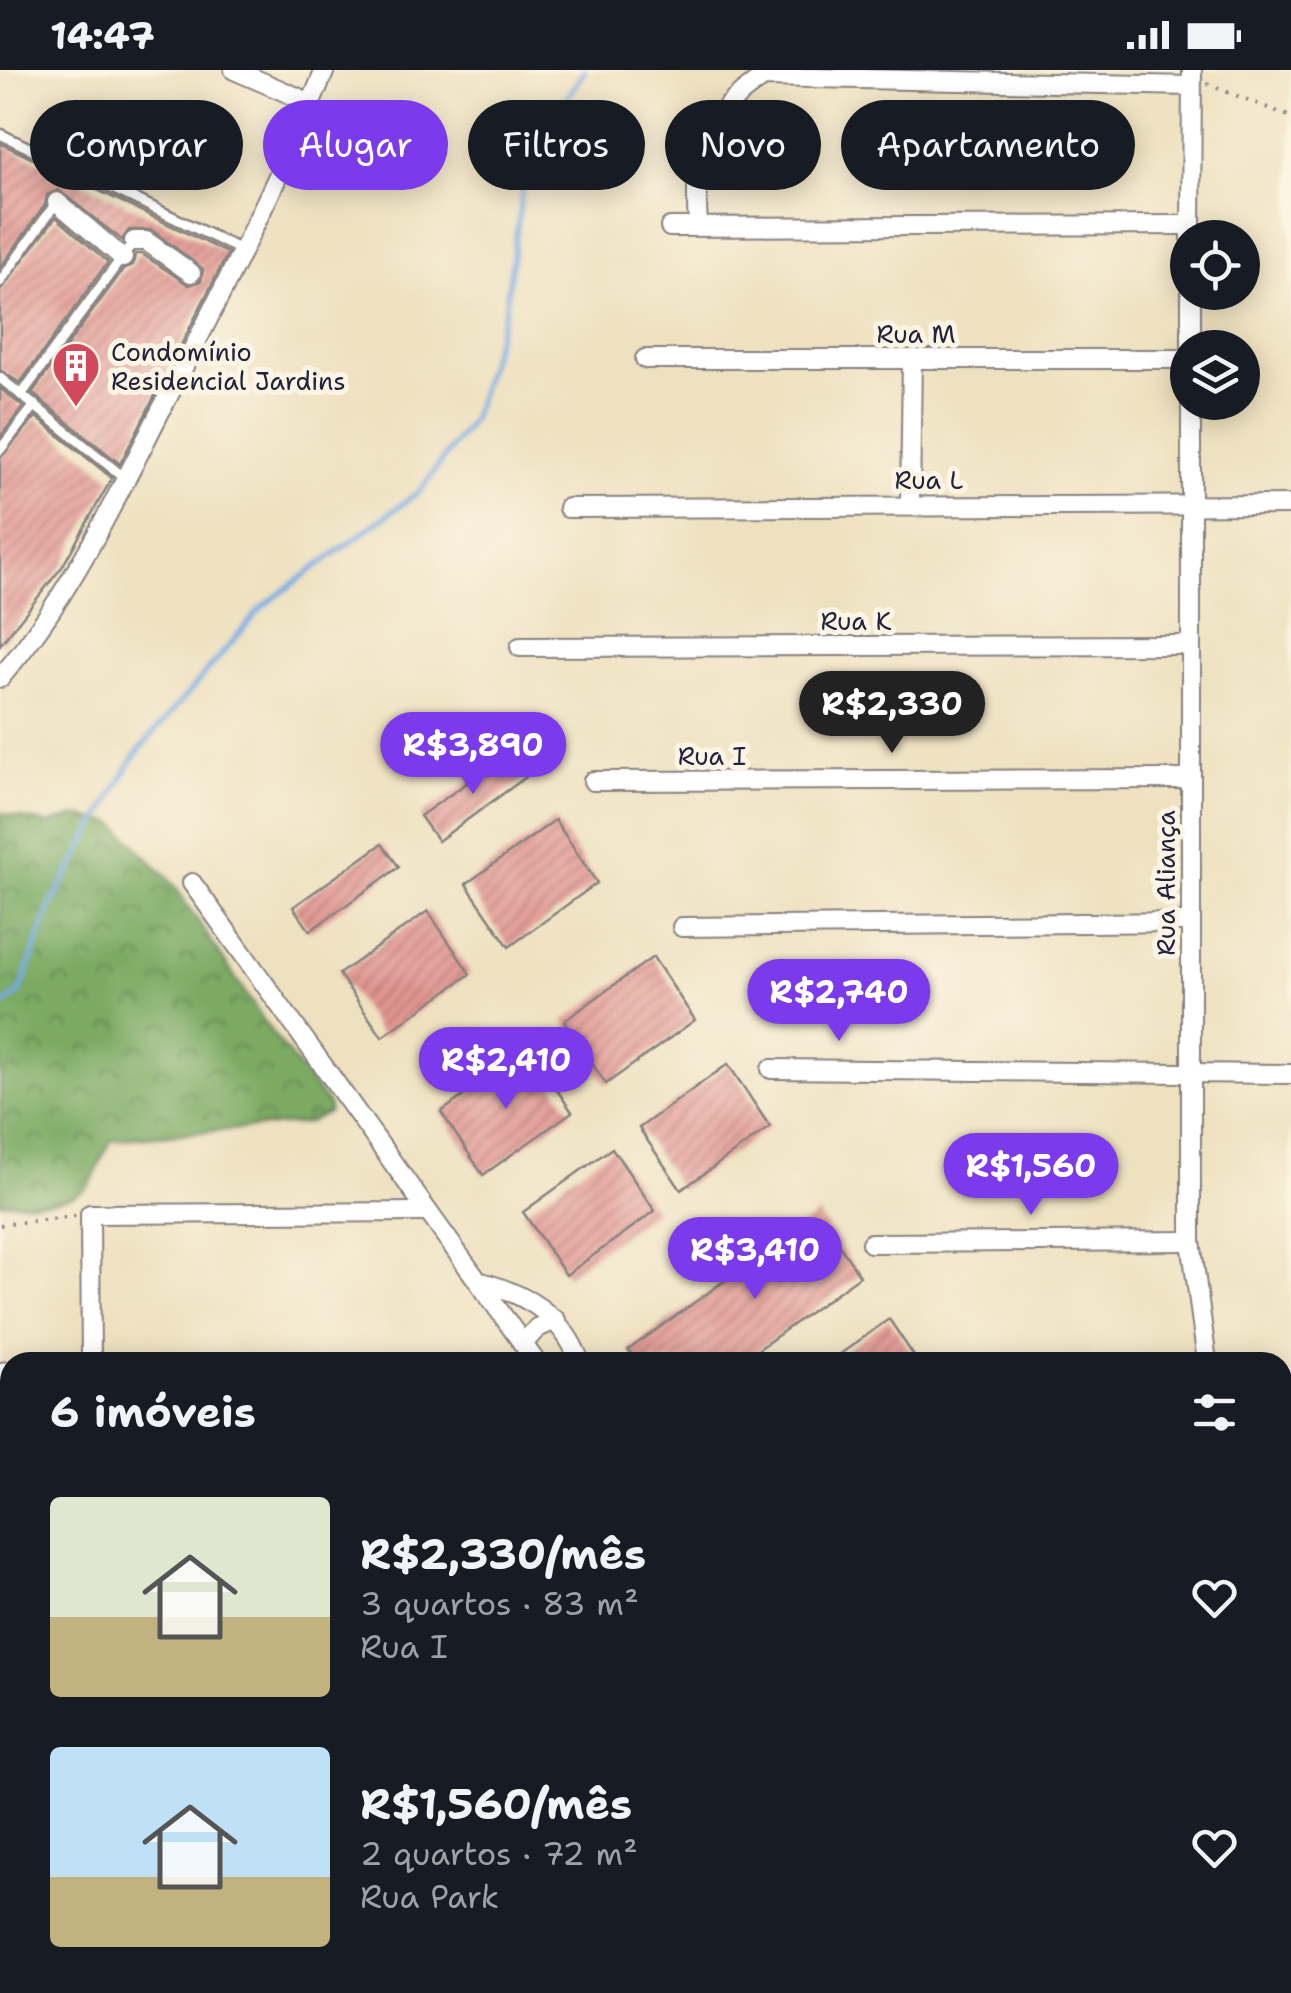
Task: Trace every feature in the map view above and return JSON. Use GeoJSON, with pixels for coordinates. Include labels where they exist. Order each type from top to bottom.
{"type":"FeatureCollection","features":[{"type":"Feature","properties":{"kind":"street"},"geometry":{"type":"LineString","coordinates":[[234,70],[304,100]]}},
{"type":"Feature","properties":{"kind":"street"},"geometry":{"type":"LineString","coordinates":[[312,100],[325,70]]}},
{"type":"Feature","properties":{"kind":"street"},"geometry":{"type":"LineString","coordinates":[[698,224],[696,166],[714,124],[730,99],[764,77],[1192,78],[1191,220]]}},
{"type":"Feature","properties":{"kind":"street"},"geometry":{"type":"LineString","coordinates":[[2,672],[85,554],[244,252],[272,190]]}},
{"type":"Feature","properties":{"kind":"street"},"geometry":{"type":"LineString","coordinates":[[57,202],[122,258]]}},
{"type":"Feature","properties":{"kind":"street"},"geometry":{"type":"LineString","coordinates":[[670,227],[698,224],[1170,231]]}},
{"type":"Feature","properties":{"kind":"street"},"geometry":{"type":"LineString","coordinates":[[134,241],[146,241],[192,273]]}},
{"type":"Feature","properties":{"kind":"street","name":"Rua M"},"geometry":{"type":"LineString","coordinates":[[645,359],[1170,360]]}},
{"type":"Feature","properties":{"kind":"street"},"geometry":{"type":"LineString","coordinates":[[910,505],[912,359]]}},
{"type":"Feature","properties":{"kind":"street","name":"Rua Aliança"},"geometry":{"type":"LineString","coordinates":[[1191,420],[1191,1241],[1206,1352]]}},
{"type":"Feature","properties":{"kind":"street","name":"Rua L"},"geometry":{"type":"LineString","coordinates":[[568,508],[1291,505]]}},
{"type":"Feature","properties":{"kind":"street","name":"Rua K"},"geometry":{"type":"LineString","coordinates":[[520,647],[1191,645]]}},
{"type":"Feature","properties":{"kind":"street","name":"Rua I"},"geometry":{"type":"LineString","coordinates":[[593,781],[1191,779]]}},
{"type":"Feature","properties":{"kind":"street"},"geometry":{"type":"LineString","coordinates":[[192,883],[529,1352]]}},
{"type":"Feature","properties":{"kind":"street"},"geometry":{"type":"LineString","coordinates":[[682,927],[1191,922]]}},
{"type":"Feature","properties":{"kind":"street"},"geometry":{"type":"LineString","coordinates":[[771,1069],[1291,1074]]}},
{"type":"Feature","properties":{"kind":"street"},"geometry":{"type":"LineString","coordinates":[[91,1352],[90,1214],[428,1212]]}},
{"type":"Feature","properties":{"kind":"street"},"geometry":{"type":"LineString","coordinates":[[871,1242],[1191,1241]]}},
{"type":"Feature","properties":{"kind":"street"},"geometry":{"type":"LineString","coordinates":[[478,1281],[537,1302],[556,1320],[572,1352]]}},
{"type":"Feature","properties":{"kind":"street"},"geometry":{"type":"LineString","coordinates":[[523,1344],[537,1328],[556,1320]]}},
{"type":"Feature","properties":{"kind":"lane"},"geometry":{"type":"LineString","coordinates":[[0,134],[244,252]]}},
{"type":"Feature","properties":{"kind":"lane"},"geometry":{"type":"LineString","coordinates":[[0,282],[57,202]]}},
{"type":"Feature","properties":{"kind":"lane"},"geometry":{"type":"LineString","coordinates":[[21,394],[134,241]]}},
{"type":"Feature","properties":{"kind":"lane"},"geometry":{"type":"LineString","coordinates":[[0,378],[126,479]]}},
{"type":"Feature","properties":{"kind":"lane"},"geometry":{"type":"LineString","coordinates":[[0,450],[35,405]]}},
{"type":"Feature","properties":{"kind":"path"},"geometry":{"type":"LineString","coordinates":[[1192,78],[1291,117]]}},
{"type":"Feature","properties":{"kind":"path"},"geometry":{"type":"LineString","coordinates":[[0,1225],[90,1214]]}},
{"type":"Feature","properties":{"kind":"green space"},"geometry":{"type":"Polygon","coordinates":[[[0,813],[47,824],[76,816],[114,823],[174,885],[269,1029],[329,1106],[328,1113],[307,1123],[112,1140],[91,1182],[75,1195],[49,1201],[0,1202],[0,813]]]}},
{"type":"Feature","properties":{"kind":"building"},"geometry":{"type":"Polygon","coordinates":[[[0,143],[30,157],[30,190],[58,190],[47,195],[45,205],[0,268],[0,143]]]}},
{"type":"Feature","properties":{"kind":"building"},"geometry":{"type":"Polygon","coordinates":[[[58,190],[97,190],[228,253],[120,464],[32,393],[123,270],[133,265],[135,254],[142,254],[189,285],[201,281],[203,269],[152,230],[129,230],[122,240],[58,190]]]}},
{"type":"Feature","properties":{"kind":"building"},"geometry":{"type":"Polygon","coordinates":[[[56,217],[108,262],[20,383],[0,370],[0,290],[56,217]]]}},
{"type":"Feature","properties":{"kind":"building"},"geometry":{"type":"Polygon","coordinates":[[[0,388],[23,407],[0,437],[0,388]]]}},
{"type":"Feature","properties":{"kind":"building"},"geometry":{"type":"Polygon","coordinates":[[[36,417],[112,478],[62,567],[0,645],[0,458],[36,417]]]}},
{"type":"Feature","properties":{"kind":"building"},"geometry":{"type":"Polygon","coordinates":[[[509,753],[526,777],[438,841],[420,816],[509,753]]]}},
{"type":"Feature","properties":{"kind":"building"},"geometry":{"type":"Polygon","coordinates":[[[555,820],[597,883],[509,947],[466,884],[555,820]]]}},
{"type":"Feature","properties":{"kind":"building"},"geometry":{"type":"Polygon","coordinates":[[[382,844],[399,867],[310,931],[293,907],[382,844]]]}},
{"type":"Feature","properties":{"kind":"building"},"geometry":{"type":"Polygon","coordinates":[[[428,911],[470,974],[382,1037],[339,974],[428,911]]]}},
{"type":"Feature","properties":{"kind":"building"},"geometry":{"type":"Polygon","coordinates":[[[653,957],[695,1020],[606,1084],[564,1021],[653,957]]]}},
{"type":"Feature","properties":{"kind":"building"},"geometry":{"type":"Polygon","coordinates":[[[529,1049],[572,1112],[483,1175],[441,1112],[529,1049]]]}},
{"type":"Feature","properties":{"kind":"building"},"geometry":{"type":"Polygon","coordinates":[[[728,1064],[770,1127],[681,1190],[639,1128],[728,1064]]]}},
{"type":"Feature","properties":{"kind":"building"},"geometry":{"type":"Polygon","coordinates":[[[612,1148],[655,1211],[566,1275],[523,1212],[612,1148]]]}},
{"type":"Feature","properties":{"kind":"building"},"geometry":{"type":"Polygon","coordinates":[[[818,1214],[860,1276],[755,1352],[628,1350],[818,1214]]]}},
{"type":"Feature","properties":{"kind":"building"},"geometry":{"type":"Polygon","coordinates":[[[889,1319],[911,1352],[843,1352],[889,1319]]]}},
{"type":"Feature","properties":{"kind":"waterway"},"geometry":{"type":"LineString","coordinates":[[0,1008],[20,992],[51,905],[135,755],[263,606],[420,491],[472,419],[505,310],[527,159],[585,70]]}},
{"type":"Feature","properties":{"kind":"place","name":"Condomínio Residencial Jardins"},"geometry":{"type":"Point","coordinates":[76,408]}}]}
